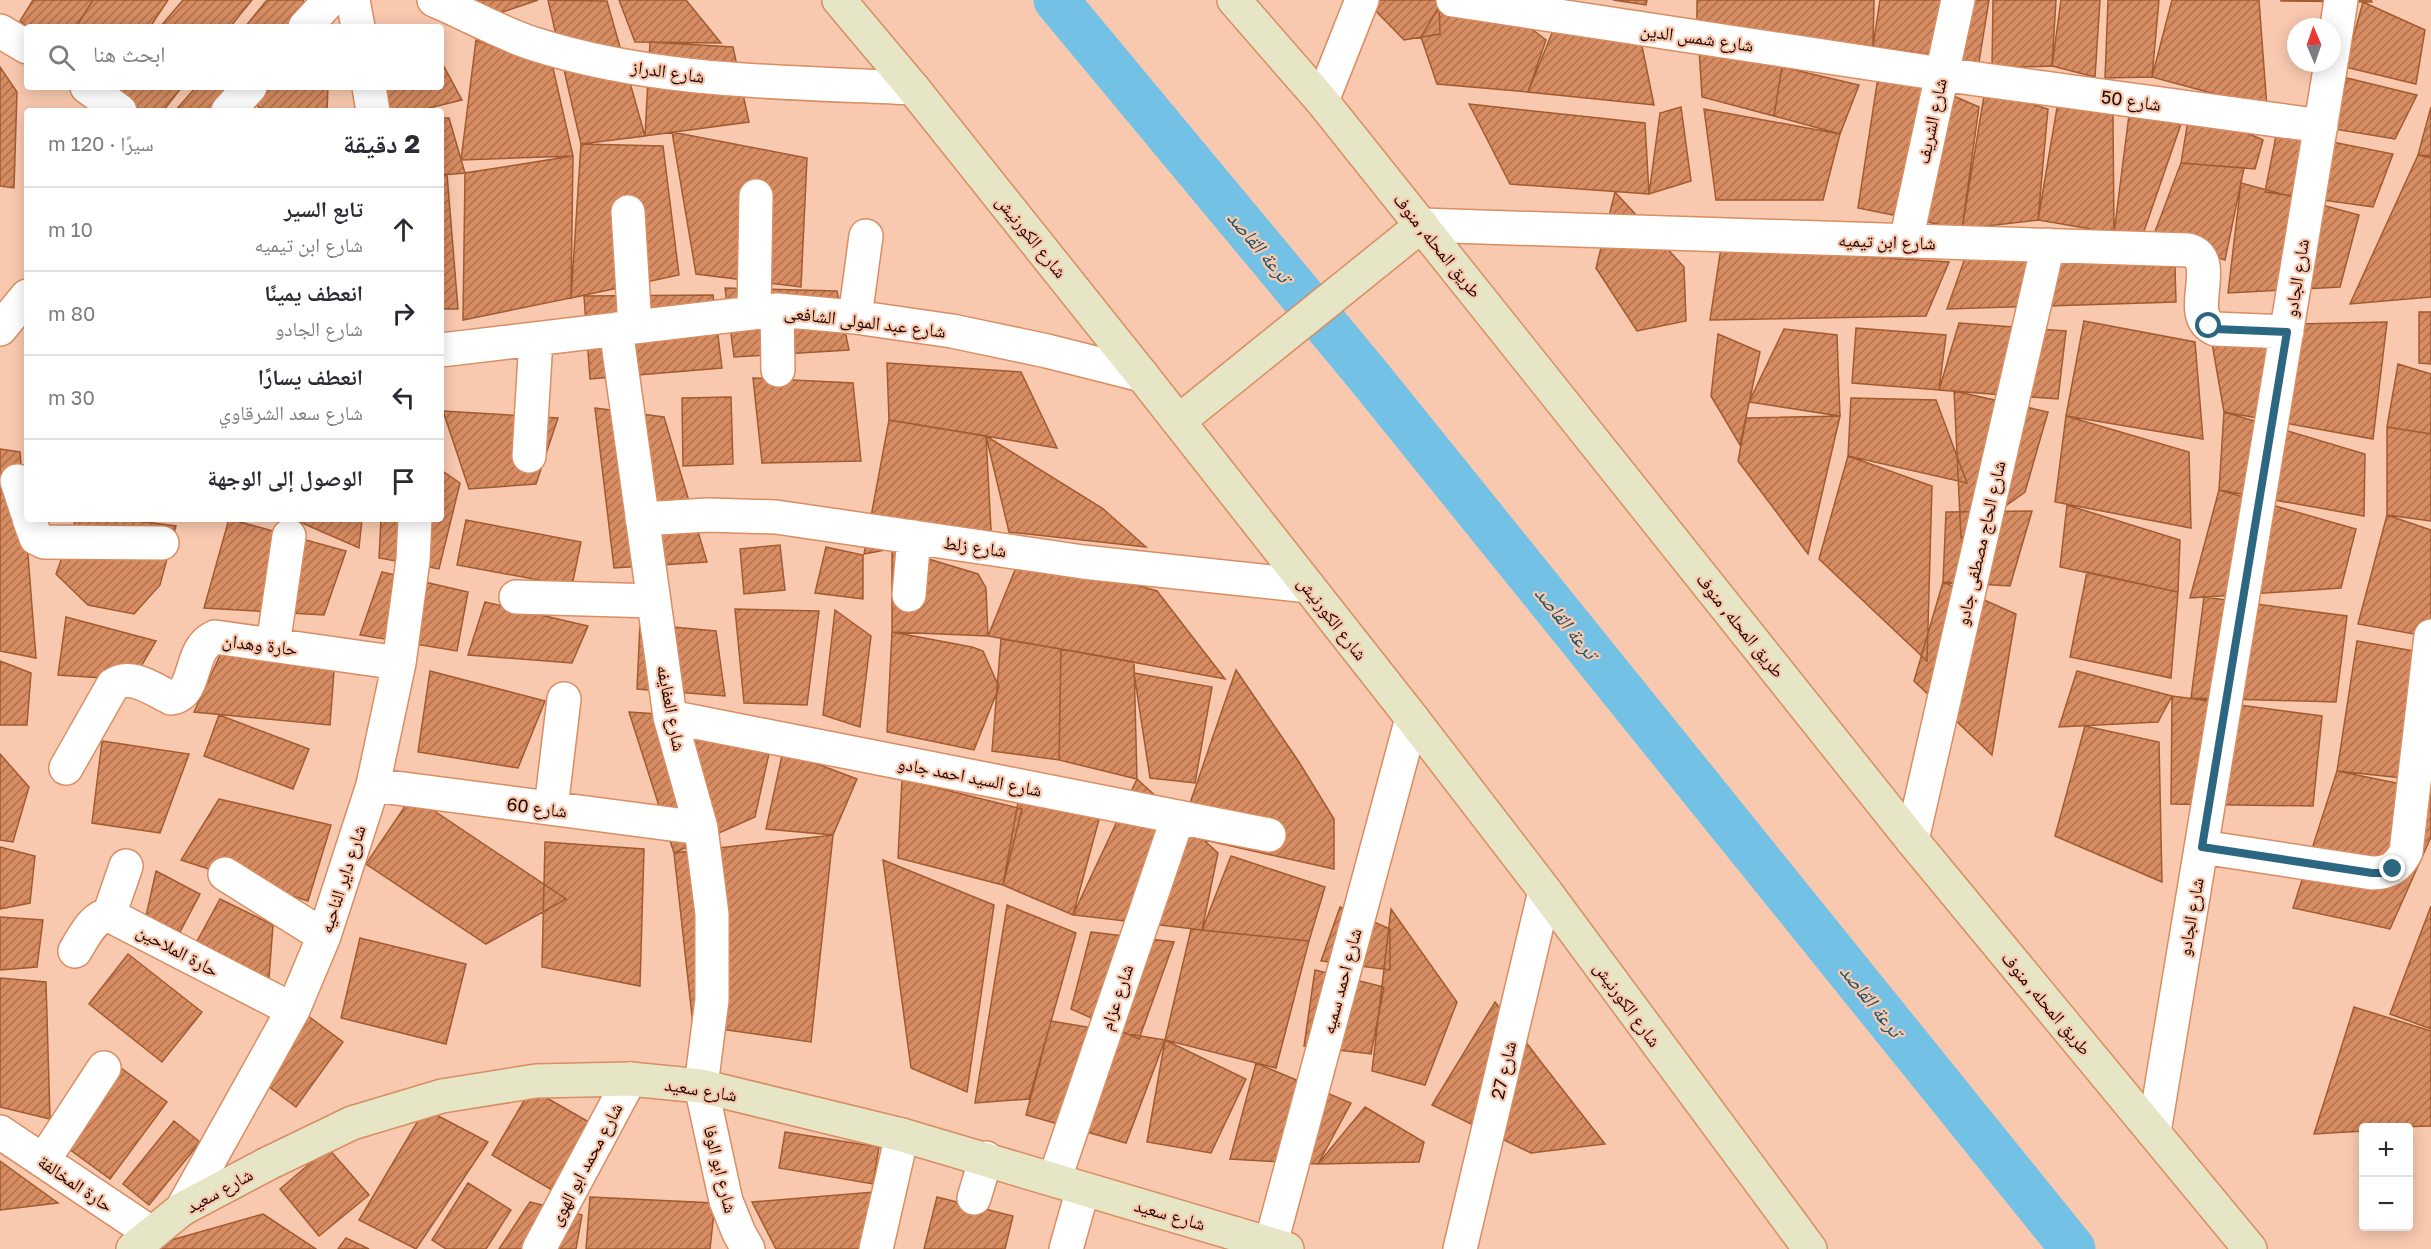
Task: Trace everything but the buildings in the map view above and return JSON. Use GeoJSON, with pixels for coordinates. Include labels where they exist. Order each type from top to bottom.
{"type":"FeatureCollection","features":[{"type":"Feature","properties":{"kind":"main road","name":"شارع الكورنيش"},"geometry":{"type":"LineString","coordinates":[[839,0],[913,88],[1179,421],[1412,718],[1545,891],[1810,1249]]}},
{"type":"Feature","properties":{"kind":"main road","name":"طريق المحله, منوف"},"geometry":{"type":"LineString","coordinates":[[1234,0],[1322,101],[1912,840],[2250,1249]]}},
{"type":"Feature","properties":{"kind":"main road"},"geometry":{"type":"LineString","coordinates":[[1179,421],[1422,225]]}},
{"type":"Feature","properties":{"kind":"main road","name":"شارع سعيد"},"geometry":{"type":"LineString","coordinates":[[142,1241],[182,1209],[352,1123],[442,1096],[536,1081],[630,1079],[701,1086],[902,1135],[1279,1246]]}},
{"type":"Feature","properties":{"kind":"street"},"geometry":{"type":"LineString","coordinates":[[308,24],[330,0]]}},
{"type":"Feature","properties":{"kind":"street"},"geometry":{"type":"LineString","coordinates":[[353,0],[357,24]]}},
{"type":"Feature","properties":{"kind":"street","name":"شارع الدراز"},"geometry":{"type":"LineString","coordinates":[[434,0],[532,44],[593,60],[654,72],[717,78],[913,88]]}},
{"type":"Feature","properties":{"kind":"street"},"geometry":{"type":"LineString","coordinates":[[1322,101],[1362,0]]}},
{"type":"Feature","properties":{"kind":"street","name":"شارع شمس الدين"},"geometry":{"type":"LineString","coordinates":[[1453,0],[1941,74]]}},
{"type":"Feature","properties":{"kind":"street","name":"شارع الشريف"},"geometry":{"type":"LineString","coordinates":[[1906,241],[1958,0]]}},
{"type":"Feature","properties":{"kind":"street"},"geometry":{"type":"LineString","coordinates":[[2338,18],[2341,0]]}},
{"type":"Feature","properties":{"kind":"street"},"geometry":{"type":"LineString","coordinates":[[0,31],[24,44]]}},
{"type":"Feature","properties":{"kind":"street","name":"شارع الجادو"},"geometry":{"type":"LineString","coordinates":[[2154,1132],[2330,72]]}},
{"type":"Feature","properties":{"kind":"street","name":"شارع 50"},"geometry":{"type":"LineString","coordinates":[[1941,74],[2321,126]]}},
{"type":"Feature","properties":{"kind":"street"},"geometry":{"type":"LineString","coordinates":[[91,90],[116,108]]}},
{"type":"Feature","properties":{"kind":"street"},"geometry":{"type":"LineString","coordinates":[[231,108],[247,90]]}},
{"type":"Feature","properties":{"kind":"street"},"geometry":{"type":"LineString","coordinates":[[370,90],[372,108]]}},
{"type":"Feature","properties":{"kind":"street"},"geometry":{"type":"LineString","coordinates":[[756,196],[766,311],[778,370]]}},
{"type":"Feature","properties":{"kind":"street","name":"شارع العفايفه"},"geometry":{"type":"LineString","coordinates":[[628,212],[626,328],[642,519],[670,717],[701,828],[712,914],[712,1000],[701,1086]]}},
{"type":"Feature","properties":{"kind":"street","name":"شارع ابن تيميه"},"geometry":{"type":"LineString","coordinates":[[1422,225],[2194,252],[2203,263],[2202,315],[2204,322],[2215,329],[2287,332]]}},
{"type":"Feature","properties":{"kind":"street"},"geometry":{"type":"LineString","coordinates":[[855,317],[866,236]]}},
{"type":"Feature","properties":{"kind":"street","name":"شارع الحاج مصطفى جادو"},"geometry":{"type":"LineString","coordinates":[[1912,840],[2048,246]]}},
{"type":"Feature","properties":{"kind":"street"},"geometry":{"type":"LineString","coordinates":[[0,329],[24,300]]}},
{"type":"Feature","properties":{"kind":"street","name":"شارع عبد المولى الشافعى"},"geometry":{"type":"LineString","coordinates":[[444,350],[766,311],[855,317],[962,333],[1142,375]]}},
{"type":"Feature","properties":{"kind":"street"},"geometry":{"type":"LineString","coordinates":[[529,456],[536,339]]}},
{"type":"Feature","properties":{"kind":"street","name":"شارع زلط"},"geometry":{"type":"LineString","coordinates":[[642,519],[708,515],[776,518],[1083,562],[1308,586]]}},
{"type":"Feature","properties":{"kind":"street"},"geometry":{"type":"LineString","coordinates":[[30,522],[36,538],[44,542],[162,543]]}},
{"type":"Feature","properties":{"kind":"street","name":"شارع داير الناحيه"},"geometry":{"type":"LineString","coordinates":[[182,1209],[293,1010],[324,936],[373,785],[399,663],[413,560],[415,522]]}},
{"type":"Feature","properties":{"kind":"street"},"geometry":{"type":"LineString","coordinates":[[273,645],[290,536]]}},
{"type":"Feature","properties":{"kind":"street"},"geometry":{"type":"LineString","coordinates":[[909,595],[914,537]]}},
{"type":"Feature","properties":{"kind":"street"},"geometry":{"type":"LineString","coordinates":[[516,597],[654,601]]}},
{"type":"Feature","properties":{"kind":"street"},"geometry":{"type":"LineString","coordinates":[[2202,847],[2372,873],[2383,873],[2393,869],[2401,862],[2406,852],[2431,636]]}},
{"type":"Feature","properties":{"kind":"street","name":"حارة وهدان"},"geometry":{"type":"LineString","coordinates":[[66,768],[113,685],[119,681],[133,680],[171,698],[177,697],[186,688],[202,646],[208,640],[215,638],[399,663]]}},
{"type":"Feature","properties":{"kind":"street"},"geometry":{"type":"LineString","coordinates":[[550,808],[564,699]]}},
{"type":"Feature","properties":{"kind":"street","name":"شارع السيد احمد جادو"},"geometry":{"type":"LineString","coordinates":[[670,717],[1269,835]]}},
{"type":"Feature","properties":{"kind":"street","name":"شارع احمد سميه"},"geometry":{"type":"LineString","coordinates":[[1279,1246],[1412,718]]}},
{"type":"Feature","properties":{"kind":"street","name":"شارع 60"},"geometry":{"type":"LineString","coordinates":[[373,785],[701,828]]}},
{"type":"Feature","properties":{"kind":"street","name":"شارع عزام"},"geometry":{"type":"LineString","coordinates":[[1066,1249],[1069,1184],[1178,817]]}},
{"type":"Feature","properties":{"kind":"street"},"geometry":{"type":"LineString","coordinates":[[75,951],[94,921],[101,916],[109,915],[126,866]]}},
{"type":"Feature","properties":{"kind":"street"},"geometry":{"type":"LineString","coordinates":[[225,874],[324,936]]}},
{"type":"Feature","properties":{"kind":"street","name":"شارع 27"},"geometry":{"type":"LineString","coordinates":[[1460,1249],[1545,891]]}},
{"type":"Feature","properties":{"kind":"street","name":"حارة الملاحين"},"geometry":{"type":"LineString","coordinates":[[109,915],[293,1010]]}},
{"type":"Feature","properties":{"kind":"street"},"geometry":{"type":"LineString","coordinates":[[43,1161],[104,1068]]}},
{"type":"Feature","properties":{"kind":"street","name":"شارع محمد ابو الهوى"},"geometry":{"type":"LineString","coordinates":[[539,1249],[630,1079]]}},
{"type":"Feature","properties":{"kind":"street","name":"شارع ابو الوفا"},"geometry":{"type":"LineString","coordinates":[[701,1086],[726,1201],[748,1249]]}},
{"type":"Feature","properties":{"kind":"street"},"geometry":{"type":"LineString","coordinates":[[876,1249],[902,1135]]}},
{"type":"Feature","properties":{"kind":"street","name":"حارة المخالفة"},"geometry":{"type":"LineString","coordinates":[[1,1136],[43,1161],[142,1241]]}},
{"type":"Feature","properties":{"kind":"street"},"geometry":{"type":"LineString","coordinates":[[974,1198],[986,1158]]}},
{"type":"Feature","properties":{"kind":"waterway","name":"ترعة القاصد"},"geometry":{"type":"LineString","coordinates":[[1056,0],[1366,373],[2073,1249]]}},
{"type":"Feature","properties":{"kind":"route"},"geometry":{"type":"LineString","coordinates":[[2209,326],[2215,329],[2287,332],[2202,847],[2372,873],[2383,873],[2393,869]]}}]}
